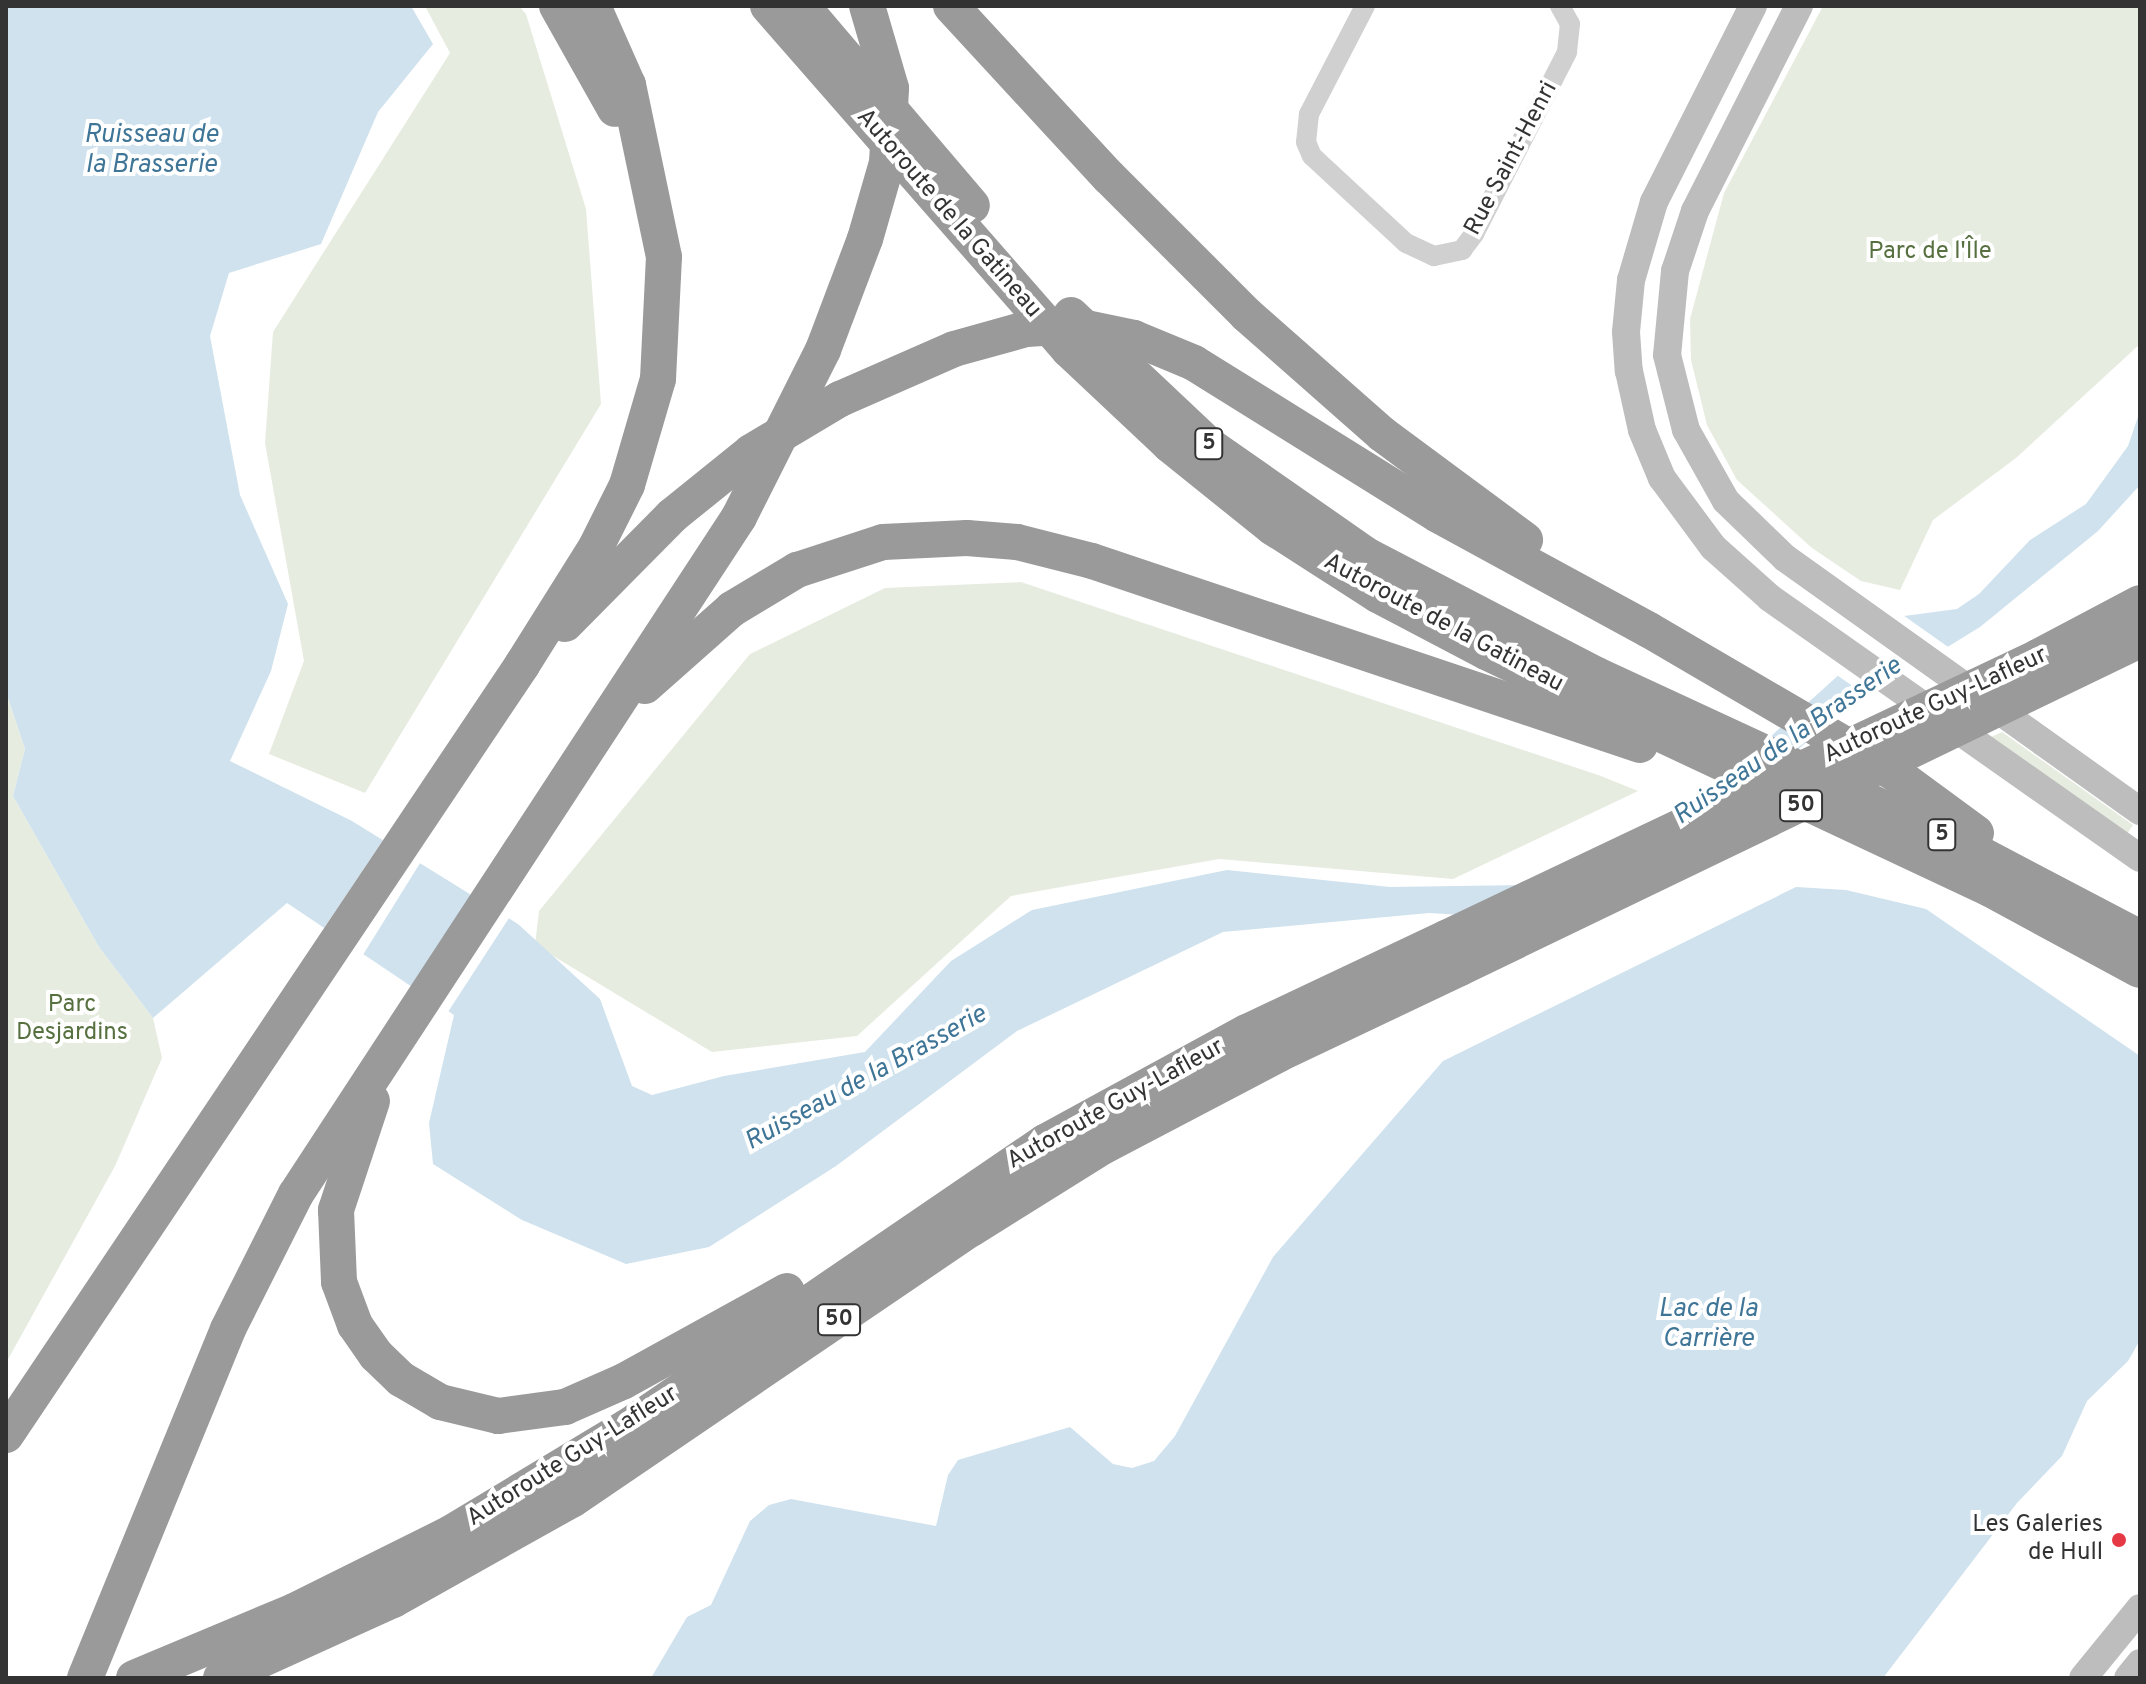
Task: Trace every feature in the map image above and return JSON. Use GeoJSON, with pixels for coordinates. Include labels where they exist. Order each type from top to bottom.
{"type":"FeatureCollection","features":[{"type":"Feature","properties":{"kind":"highway"},"geometry":{"type":"LineString","coordinates":[[557,6],[609,96],[654,194]]}},
{"type":"Feature","properties":{"kind":"highway"},"geometry":{"type":"LineString","coordinates":[[6,1435],[522,665],[607,528],[649,420],[665,307],[654,194],[628,85],[593,6]]}},
{"type":"Feature","properties":{"kind":"highway","name":"Autoroute de la Gatineau"},"geometry":{"type":"LineString","coordinates":[[768,6],[1069,350],[1223,491],[1331,566],[1431,624],[2058,892],[2140,938]]}},
{"type":"Feature","properties":{"kind":"highway","name":"Autoroute de la Gatineau"},"geometry":{"type":"LineString","coordinates":[[802,6],[1030,272],[1108,353],[1210,446],[1366,555],[1718,746],[1742,773],[1811,789],[2140,970]]}},
{"type":"Feature","properties":{"kind":"highway"},"geometry":{"type":"LineString","coordinates":[[85,1678],[261,1260],[296,1194],[395,1038],[739,517],[831,330],[887,163],[891,88],[867,6]]}},
{"type":"Feature","properties":{"kind":"highway"},"geometry":{"type":"LineString","coordinates":[[951,6],[1136,205],[1304,367],[1427,470],[1649,630]]}},
{"type":"Feature","properties":{"kind":"highway"},"geometry":{"type":"LineString","coordinates":[[522,665],[673,515],[751,452],[840,399],[954,349],[1026,329],[1076,326],[1134,338],[1194,363],[1438,515],[1649,630],[1860,753],[2058,892]]}},
{"type":"Feature","properties":{"kind":"highway"},"geometry":{"type":"LineString","coordinates":[[605,722],[732,609],[779,579],[866,546],[931,537],[1017,542],[1073,556],[1560,722],[1742,773]]}},
{"type":"Feature","properties":{"kind":"highway","name":"Autoroute Guy-Lafleur"},"geometry":{"type":"LineString","coordinates":[[221,1678],[393,1600],[573,1499],[971,1229],[1104,1146],[1265,1060],[1453,953],[2140,603]]}},
{"type":"Feature","properties":{"kind":"highway","name":"Autoroute Guy-Lafleur"},"geometry":{"type":"LineString","coordinates":[[134,1678],[351,1585],[508,1500],[651,1411],[953,1200],[1132,1092],[1453,953],[2140,640]]}},
{"type":"Feature","properties":{"kind":"highway"},"geometry":{"type":"LineString","coordinates":[[395,1038],[338,1198],[336,1271],[350,1314],[376,1355],[420,1392],[464,1411],[530,1415],[599,1393],[953,1200]]}},
{"type":"Feature","properties":{"kind":"main road"},"geometry":{"type":"LineString","coordinates":[[1753,6],[1644,230],[1628,305],[1629,371],[1651,454],[1692,524],[1760,590],[2140,858]]}},
{"type":"Feature","properties":{"kind":"main road"},"geometry":{"type":"LineString","coordinates":[[1799,6],[1684,240],[1669,297],[1667,355],[1686,430],[1726,501],[1785,558],[2140,811]]}},
{"type":"Feature","properties":{"kind":"main road"},"geometry":{"type":"LineString","coordinates":[[2083,1678],[2140,1608]]}},
{"type":"Feature","properties":{"kind":"main road"},"geometry":{"type":"LineString","coordinates":[[2128,1678],[2140,1663]]}},
{"type":"Feature","properties":{"kind":"street","name":"Rue Saint-Henri"},"geometry":{"type":"LineString","coordinates":[[1365,6],[1309,114],[1306,142],[1312,156],[1406,243],[1434,256],[1462,250],[1474,234],[1567,52],[1572,34],[1560,6]]}},
{"type":"Feature","properties":{"kind":"green space"},"geometry":{"type":"Polygon","coordinates":[[[425,6],[519,6],[526,14],[586,209],[601,404],[365,793],[269,754],[304,661],[265,443],[273,332],[450,53],[425,6]]]}},
{"type":"Feature","properties":{"kind":"green space","name":"Parc de l'Île"},"geometry":{"type":"Polygon","coordinates":[[[1823,6],[2140,6],[2140,344],[2016,458],[1933,520],[1900,590],[1861,581],[1812,548],[1737,480],[1707,425],[1691,360],[1690,319],[1724,193],[1823,6]]]}},
{"type":"Feature","properties":{"kind":"green space"},"geometry":{"type":"Polygon","coordinates":[[[1021,582],[1638,791],[1453,879],[1219,859],[1011,896],[857,1036],[712,1052],[535,945],[539,911],[750,654],[885,588],[1021,582]]]}},
{"type":"Feature","properties":{"kind":"green space","name":"Parc Desjardins"},"geometry":{"type":"Polygon","coordinates":[[[6,692],[25,749],[13,796],[99,947],[153,1018],[162,1058],[115,1166],[6,1363],[6,692]]]}},
{"type":"Feature","properties":{"kind":"green space"},"geometry":{"type":"Polygon","coordinates":[[[2002,732],[2133,825],[2127,834],[1991,737],[2002,732]]]}},
{"type":"Feature","properties":{"kind":"water","name":"Ruisseau de la Brasserie"},"geometry":{"type":"Polygon","coordinates":[[[6,6],[411,6],[433,44],[378,112],[321,244],[229,273],[210,336],[240,495],[288,604],[271,671],[230,761],[352,821],[518,924],[600,999],[632,1086],[652,1095],[724,1076],[865,1052],[951,961],[1032,910],[1227,870],[1390,887],[1525,885],[1699,801],[1904,616],[1957,609],[1979,594],[2030,540],[2086,504],[2128,446],[2140,411],[2140,485],[2098,531],[1980,627],[1837,715],[1705,832],[1512,918],[1429,913],[1223,932],[1017,1031],[836,1166],[709,1247],[626,1264],[522,1220],[433,1164],[429,1123],[454,1015],[287,903],[153,1018],[99,947],[13,796],[25,749],[6,692],[6,6]]]}},
{"type":"Feature","properties":{"kind":"water","name":"Lac de la Carrière"},"geometry":{"type":"Polygon","coordinates":[[[1796,887],[1846,890],[1926,909],[2140,1056],[2140,1340],[2128,1361],[2087,1401],[2062,1456],[2017,1503],[1883,1678],[651,1678],[687,1617],[711,1605],[750,1521],[769,1505],[791,1499],[936,1526],[948,1475],[958,1460],[1070,1427],[1113,1464],[1132,1468],[1154,1461],[1175,1436],[1273,1257],[1443,1061],[1796,887]]]}},
{"type":"Feature","properties":{"kind":"pier"},"geometry":{"type":"Polygon","coordinates":[[[1900,613],[1951,649],[1871,699],[1834,673],[1900,613]]]}},
{"type":"Feature","properties":{"kind":"pier"},"geometry":{"type":"Polygon","coordinates":[[[385,837],[422,860],[361,958],[322,931],[385,837]]]}},
{"type":"Feature","properties":{"kind":"pier"},"geometry":{"type":"Polygon","coordinates":[[[475,893],[511,915],[446,1015],[410,991],[475,893]]]}},
{"type":"Feature","properties":{"kind":"place","name":"Les Galeries de Hull"},"geometry":{"type":"Point","coordinates":[2119,1540]}}]}
